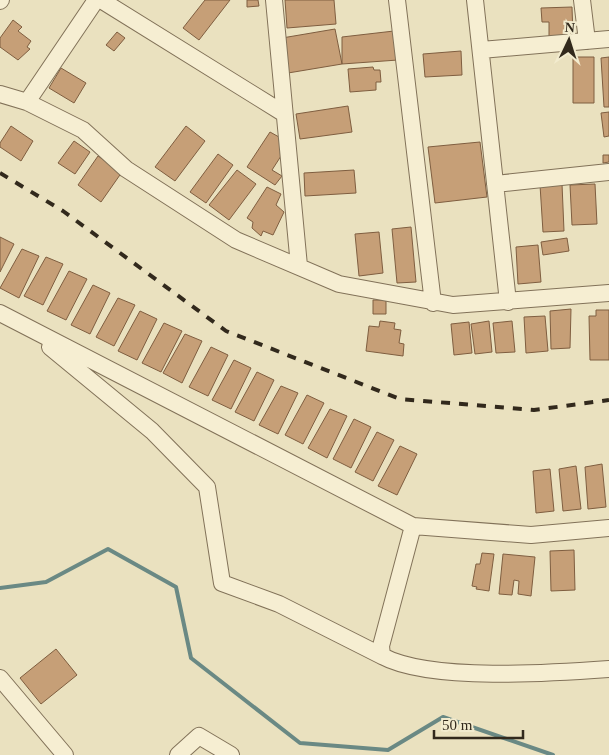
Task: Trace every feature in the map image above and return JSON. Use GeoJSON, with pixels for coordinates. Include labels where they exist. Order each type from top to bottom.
{"type":"FeatureCollection","features":[{"type":"Feature","properties":{"kind":"street"},"geometry":{"type":"LineString","coordinates":[[26,102],[96,0]]}},
{"type":"Feature","properties":{"kind":"street"},"geometry":{"type":"LineString","coordinates":[[101,0],[283,113]]}},
{"type":"Feature","properties":{"kind":"street"},"geometry":{"type":"LineString","coordinates":[[274,0],[283,113],[299,266]]}},
{"type":"Feature","properties":{"kind":"street"},"geometry":{"type":"LineString","coordinates":[[396,0],[434,303]]}},
{"type":"Feature","properties":{"kind":"street"},"geometry":{"type":"LineString","coordinates":[[475,0],[508,302]]}},
{"type":"Feature","properties":{"kind":"street"},"geometry":{"type":"LineString","coordinates":[[582,0],[586,41]]}},
{"type":"Feature","properties":{"kind":"street"},"geometry":{"type":"LineString","coordinates":[[481,50],[609,39]]}},
{"type":"Feature","properties":{"kind":"street"},"geometry":{"type":"LineString","coordinates":[[0,94],[26,102],[83,130],[126,169],[236,240],[339,284],[453,305],[609,293]]}},
{"type":"Feature","properties":{"kind":"street"},"geometry":{"type":"LineString","coordinates":[[495,184],[609,172]]}},
{"type":"Feature","properties":{"kind":"street"},"geometry":{"type":"LineString","coordinates":[[0,313],[413,526],[531,535],[609,528]]}},
{"type":"Feature","properties":{"kind":"street"},"geometry":{"type":"LineString","coordinates":[[26,327],[152,431],[207,487],[222,583],[279,604],[394,662],[443,671],[543,674],[609,669]]}},
{"type":"Feature","properties":{"kind":"street"},"geometry":{"type":"LineString","coordinates":[[382,656],[381,646],[413,526]]}},
{"type":"Feature","properties":{"kind":"street"},"geometry":{"type":"LineString","coordinates":[[0,678],[65,755]]}},
{"type":"Feature","properties":{"kind":"street"},"geometry":{"type":"LineString","coordinates":[[178,755],[199,736],[232,755]]}},
{"type":"Feature","properties":{"kind":"building"},"geometry":{"type":"Polygon","coordinates":[[[205,0],[230,0],[199,40],[183,28],[205,0]]]}},
{"type":"Feature","properties":{"kind":"building"},"geometry":{"type":"Polygon","coordinates":[[[247,0],[258,0],[259,6],[247,7],[247,0]]]}},
{"type":"Feature","properties":{"kind":"building"},"geometry":{"type":"Polygon","coordinates":[[[285,0],[334,0],[336,24],[287,28],[285,0]]]}},
{"type":"Feature","properties":{"kind":"building"},"geometry":{"type":"Polygon","coordinates":[[[572,7],[573,37],[549,37],[549,22],[542,22],[541,8],[572,7]]]}},
{"type":"Feature","properties":{"kind":"building"},"geometry":{"type":"Polygon","coordinates":[[[13,20],[22,27],[18,31],[31,41],[27,47],[30,49],[18,60],[0,47],[0,38],[13,20]]]}},
{"type":"Feature","properties":{"kind":"building"},"geometry":{"type":"Polygon","coordinates":[[[335,29],[342,64],[288,73],[282,38],[335,29]]]}},
{"type":"Feature","properties":{"kind":"building"},"geometry":{"type":"Polygon","coordinates":[[[394,31],[398,60],[342,64],[342,37],[394,31]]]}},
{"type":"Feature","properties":{"kind":"building"},"geometry":{"type":"Polygon","coordinates":[[[117,32],[125,38],[114,51],[106,45],[117,32]]]}},
{"type":"Feature","properties":{"kind":"building"},"geometry":{"type":"Polygon","coordinates":[[[461,51],[462,75],[425,77],[423,54],[461,51]]]}},
{"type":"Feature","properties":{"kind":"building"},"geometry":{"type":"Polygon","coordinates":[[[573,57],[594,57],[594,103],[573,103],[573,57]]]}},
{"type":"Feature","properties":{"kind":"building"},"geometry":{"type":"Polygon","coordinates":[[[609,57],[609,107],[604,107],[601,58],[609,57]]]}},
{"type":"Feature","properties":{"kind":"building"},"geometry":{"type":"Polygon","coordinates":[[[373,67],[374,70],[380,70],[381,82],[376,82],[376,90],[350,92],[348,69],[373,67]]]}},
{"type":"Feature","properties":{"kind":"building"},"geometry":{"type":"Polygon","coordinates":[[[61,68],[86,83],[74,103],[49,88],[61,68]]]}},
{"type":"Feature","properties":{"kind":"building"},"geometry":{"type":"Polygon","coordinates":[[[348,106],[352,132],[300,139],[296,114],[348,106]]]}},
{"type":"Feature","properties":{"kind":"building"},"geometry":{"type":"Polygon","coordinates":[[[609,112],[609,136],[604,137],[601,113],[609,112]]]}},
{"type":"Feature","properties":{"kind":"building"},"geometry":{"type":"Polygon","coordinates":[[[11,126],[33,141],[21,161],[0,147],[0,143],[11,126]]]}},
{"type":"Feature","properties":{"kind":"building"},"geometry":{"type":"Polygon","coordinates":[[[186,126],[205,141],[175,181],[155,167],[186,126]]]}},
{"type":"Feature","properties":{"kind":"building"},"geometry":{"type":"Polygon","coordinates":[[[270,132],[279,137],[281,156],[272,170],[282,176],[275,185],[247,167],[270,132]]]}},
{"type":"Feature","properties":{"kind":"building"},"geometry":{"type":"Polygon","coordinates":[[[74,141],[90,152],[75,174],[58,163],[74,141]]]}},
{"type":"Feature","properties":{"kind":"building"},"geometry":{"type":"Polygon","coordinates":[[[480,142],[487,197],[435,203],[428,147],[480,142]]]}},
{"type":"Feature","properties":{"kind":"building"},"geometry":{"type":"Polygon","coordinates":[[[218,154],[233,165],[206,203],[190,192],[218,154]]]}},
{"type":"Feature","properties":{"kind":"building"},"geometry":{"type":"Polygon","coordinates":[[[603,155],[609,155],[609,162],[603,163],[603,155]]]}},
{"type":"Feature","properties":{"kind":"building"},"geometry":{"type":"Polygon","coordinates":[[[98,156],[122,172],[101,202],[78,185],[98,156]]]}},
{"type":"Feature","properties":{"kind":"building"},"geometry":{"type":"Polygon","coordinates":[[[237,170],[256,184],[229,220],[209,205],[237,170]]]}},
{"type":"Feature","properties":{"kind":"building"},"geometry":{"type":"Polygon","coordinates":[[[354,170],[356,193],[305,196],[304,173],[354,170]]]}},
{"type":"Feature","properties":{"kind":"building"},"geometry":{"type":"Polygon","coordinates":[[[562,184],[564,231],[543,232],[540,185],[562,184]]]}},
{"type":"Feature","properties":{"kind":"building"},"geometry":{"type":"Polygon","coordinates":[[[595,184],[597,224],[572,225],[570,185],[595,184]]]}},
{"type":"Feature","properties":{"kind":"building"},"geometry":{"type":"Polygon","coordinates":[[[267,187],[281,194],[276,205],[284,212],[273,235],[263,231],[261,236],[252,228],[253,222],[247,218],[267,187]]]}},
{"type":"Feature","properties":{"kind":"building"},"geometry":{"type":"Polygon","coordinates":[[[411,227],[416,282],[397,283],[392,229],[411,227]]]}},
{"type":"Feature","properties":{"kind":"building"},"geometry":{"type":"Polygon","coordinates":[[[379,232],[383,273],[359,276],[355,234],[379,232]]]}},
{"type":"Feature","properties":{"kind":"building"},"geometry":{"type":"Polygon","coordinates":[[[0,237],[14,244],[0,272],[0,237]]]}},
{"type":"Feature","properties":{"kind":"building"},"geometry":{"type":"Polygon","coordinates":[[[567,238],[569,251],[543,255],[541,242],[567,238]]]}},
{"type":"Feature","properties":{"kind":"building"},"geometry":{"type":"Polygon","coordinates":[[[538,245],[541,282],[518,284],[516,247],[538,245]]]}},
{"type":"Feature","properties":{"kind":"building"},"geometry":{"type":"Polygon","coordinates":[[[22,249],[39,256],[19,298],[0,288],[22,249]]]}},
{"type":"Feature","properties":{"kind":"building"},"geometry":{"type":"Polygon","coordinates":[[[46,257],[63,264],[43,305],[24,296],[46,257]]]}},
{"type":"Feature","properties":{"kind":"building"},"geometry":{"type":"Polygon","coordinates":[[[69,271],[87,279],[66,320],[47,311],[69,271]]]}},
{"type":"Feature","properties":{"kind":"building"},"geometry":{"type":"Polygon","coordinates":[[[93,285],[110,293],[90,334],[71,325],[93,285]]]}},
{"type":"Feature","properties":{"kind":"building"},"geometry":{"type":"Polygon","coordinates":[[[118,298],[135,305],[114,346],[96,337],[118,298]]]}},
{"type":"Feature","properties":{"kind":"building"},"geometry":{"type":"Polygon","coordinates":[[[373,300],[386,300],[386,314],[373,314],[373,300]]]}},
{"type":"Feature","properties":{"kind":"building"},"geometry":{"type":"Polygon","coordinates":[[[571,309],[570,348],[551,349],[550,311],[571,309]]]}},
{"type":"Feature","properties":{"kind":"building"},"geometry":{"type":"Polygon","coordinates":[[[596,310],[609,310],[609,360],[590,360],[589,316],[596,316],[596,310]]]}},
{"type":"Feature","properties":{"kind":"building"},"geometry":{"type":"Polygon","coordinates":[[[140,311],[157,319],[137,360],[118,351],[140,311]]]}},
{"type":"Feature","properties":{"kind":"building"},"geometry":{"type":"Polygon","coordinates":[[[545,316],[548,351],[526,353],[524,317],[545,316]]]}},
{"type":"Feature","properties":{"kind":"building"},"geometry":{"type":"Polygon","coordinates":[[[380,321],[395,323],[394,329],[401,330],[399,343],[404,344],[403,356],[366,351],[369,326],[379,327],[380,321]]]}},
{"type":"Feature","properties":{"kind":"building"},"geometry":{"type":"Polygon","coordinates":[[[489,321],[492,352],[475,354],[471,324],[489,321]]]}},
{"type":"Feature","properties":{"kind":"building"},"geometry":{"type":"Polygon","coordinates":[[[512,321],[515,352],[496,353],[493,323],[512,321]]]}},
{"type":"Feature","properties":{"kind":"building"},"geometry":{"type":"Polygon","coordinates":[[[469,322],[472,353],[454,355],[451,324],[469,322]]]}},
{"type":"Feature","properties":{"kind":"building"},"geometry":{"type":"Polygon","coordinates":[[[164,323],[182,331],[161,372],[142,363],[164,323]]]}},
{"type":"Feature","properties":{"kind":"building"},"geometry":{"type":"Polygon","coordinates":[[[185,334],[202,341],[182,383],[163,373],[185,334]]]}},
{"type":"Feature","properties":{"kind":"building"},"geometry":{"type":"Polygon","coordinates":[[[211,347],[228,355],[208,396],[189,387],[211,347]]]}},
{"type":"Feature","properties":{"kind":"building"},"geometry":{"type":"Polygon","coordinates":[[[234,360],[251,368],[231,409],[212,400],[234,360]]]}},
{"type":"Feature","properties":{"kind":"building"},"geometry":{"type":"Polygon","coordinates":[[[257,372],[274,380],[254,421],[235,412],[257,372]]]}},
{"type":"Feature","properties":{"kind":"building"},"geometry":{"type":"Polygon","coordinates":[[[281,386],[298,393],[278,434],[259,425],[281,386]]]}},
{"type":"Feature","properties":{"kind":"building"},"geometry":{"type":"Polygon","coordinates":[[[307,395],[324,403],[303,444],[285,435],[307,395]]]}},
{"type":"Feature","properties":{"kind":"building"},"geometry":{"type":"Polygon","coordinates":[[[330,409],[347,416],[327,458],[308,448],[330,409]]]}},
{"type":"Feature","properties":{"kind":"building"},"geometry":{"type":"Polygon","coordinates":[[[354,419],[371,427],[351,468],[333,459],[354,419]]]}},
{"type":"Feature","properties":{"kind":"building"},"geometry":{"type":"Polygon","coordinates":[[[377,432],[394,440],[373,481],[355,472],[377,432]]]}},
{"type":"Feature","properties":{"kind":"building"},"geometry":{"type":"Polygon","coordinates":[[[400,446],[417,454],[397,495],[378,486],[400,446]]]}},
{"type":"Feature","properties":{"kind":"building"},"geometry":{"type":"Polygon","coordinates":[[[602,464],[606,507],[588,509],[585,467],[602,464]]]}},
{"type":"Feature","properties":{"kind":"building"},"geometry":{"type":"Polygon","coordinates":[[[576,466],[581,509],[563,511],[559,469],[576,466]]]}},
{"type":"Feature","properties":{"kind":"building"},"geometry":{"type":"Polygon","coordinates":[[[550,469],[554,511],[536,513],[533,471],[550,469]]]}},
{"type":"Feature","properties":{"kind":"building"},"geometry":{"type":"Polygon","coordinates":[[[574,550],[575,590],[551,591],[550,551],[574,550]]]}},
{"type":"Feature","properties":{"kind":"building"},"geometry":{"type":"Polygon","coordinates":[[[482,553],[494,554],[489,591],[476,589],[477,587],[472,586],[476,564],[480,564],[482,553]]]}},
{"type":"Feature","properties":{"kind":"building"},"geometry":{"type":"Polygon","coordinates":[[[503,554],[535,557],[531,596],[518,594],[519,581],[514,580],[512,595],[499,594],[503,554]]]}},
{"type":"Feature","properties":{"kind":"building"},"geometry":{"type":"Polygon","coordinates":[[[56,649],[77,675],[41,704],[20,678],[56,649]]]}},
{"type":"Feature","properties":{"kind":"waterway"},"geometry":{"type":"LineString","coordinates":[[0,588],[46,582],[108,549],[176,587],[191,658],[300,743],[388,750],[443,717],[553,755]]}},
{"type":"Feature","properties":{"kind":"railway"},"geometry":{"type":"LineString","coordinates":[[0,173],[63,211],[226,331],[400,399],[534,410],[609,400]]}}]}
